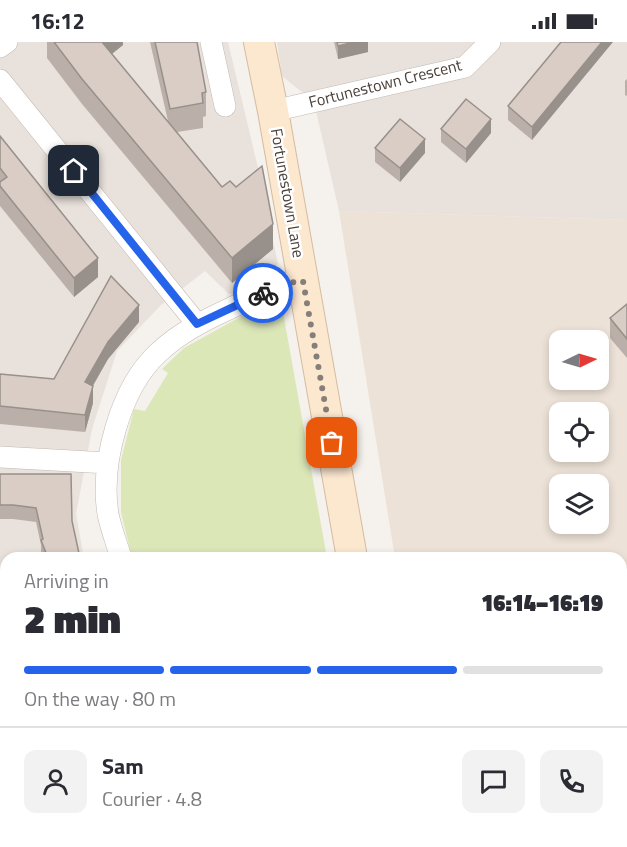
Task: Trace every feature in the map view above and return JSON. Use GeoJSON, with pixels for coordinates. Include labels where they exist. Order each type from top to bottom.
{"type":"FeatureCollection","features":[{"type":"Feature","properties":{"kind":"street"},"geometry":{"type":"LineString","coordinates":[[0,47],[7,42]]}},
{"type":"Feature","properties":{"kind":"street"},"geometry":{"type":"LineString","coordinates":[[211,42],[225,106]]}},
{"type":"Feature","properties":{"kind":"street","name":"Fortunestown Lane"},"geometry":{"type":"LineString","coordinates":[[259,42],[351,552]]}},
{"type":"Feature","properties":{"kind":"street","name":"Fortunestown Crescent"},"geometry":{"type":"LineString","coordinates":[[273,111],[465,67],[490,42]]}},
{"type":"Feature","properties":{"kind":"street"},"geometry":{"type":"LineString","coordinates":[[0,81],[197,324]]}},
{"type":"Feature","properties":{"kind":"street"},"geometry":{"type":"LineString","coordinates":[[119,552],[108,513],[108,463],[116,426],[134,383],[155,356],[197,324],[286,283],[303,281]]}},
{"type":"Feature","properties":{"kind":"street"},"geometry":{"type":"LineString","coordinates":[[0,457],[108,463]]}},
{"type":"Feature","properties":{"kind":"shaded area"},"geometry":{"type":"Polygon","coordinates":[[[0,42],[228,42],[278,264],[238,293],[229,294],[205,271],[160,306],[117,351],[92,429],[76,514],[83,552],[0,552],[0,42]]]}},
{"type":"Feature","properties":{"kind":"shaded area"},"geometry":{"type":"Polygon","coordinates":[[[277,42],[627,42],[627,220],[339,211],[314,102],[282,76],[277,42]]]}},
{"type":"Feature","properties":{"kind":"shaded area"},"geometry":{"type":"Polygon","coordinates":[[[339,211],[627,220],[627,552],[394,552],[339,211]]]}},
{"type":"Feature","properties":{"kind":"green space"},"geometry":{"type":"Polygon","coordinates":[[[262,305],[268,322],[283,312],[326,552],[131,552],[121,512],[121,460],[134,409],[145,411],[168,373],[162,369],[184,348],[262,305]]]}},
{"type":"Feature","properties":{"kind":"building"},"geometry":{"type":"Polygon","coordinates":[[[54,42],[102,42],[222,187],[230,181],[236,187],[262,166],[273,224],[232,258],[82,79],[54,42]]]}},
{"type":"Feature","properties":{"kind":"building"},"geometry":{"type":"Polygon","coordinates":[[[155,42],[197,42],[206,92],[202,93],[203,103],[170,109],[155,42]]]}},
{"type":"Feature","properties":{"kind":"building"},"geometry":{"type":"Polygon","coordinates":[[[337,42],[354,42],[338,46],[337,42]]]}},
{"type":"Feature","properties":{"kind":"building"},"geometry":{"type":"Polygon","coordinates":[[[561,42],[602,42],[532,127],[508,106],[561,42]]]}},
{"type":"Feature","properties":{"kind":"building"},"geometry":{"type":"Polygon","coordinates":[[[466,99],[491,119],[466,149],[441,129],[466,99]]]}},
{"type":"Feature","properties":{"kind":"building"},"geometry":{"type":"Polygon","coordinates":[[[400,119],[425,139],[400,168],[375,148],[400,119]]]}},
{"type":"Feature","properties":{"kind":"building"},"geometry":{"type":"Polygon","coordinates":[[[0,136],[98,258],[74,278],[0,186],[0,182],[7,177],[0,168],[0,136]]]}},
{"type":"Feature","properties":{"kind":"building"},"geometry":{"type":"Polygon","coordinates":[[[111,276],[139,305],[108,342],[85,382],[93,386],[85,415],[0,406],[0,374],[54,379],[111,276]]]}},
{"type":"Feature","properties":{"kind":"building"},"geometry":{"type":"Polygon","coordinates":[[[627,304],[627,339],[610,318],[627,304]]]}},
{"type":"Feature","properties":{"kind":"building"},"geometry":{"type":"Polygon","coordinates":[[[0,474],[71,474],[72,521],[79,552],[46,552],[41,540],[43,539],[36,508],[0,505],[0,474]]]}},
{"type":"Feature","properties":{"kind":"way so far"},"geometry":{"type":"LineString","coordinates":[[263,293],[286,283],[303,281],[332,443]]}},
{"type":"Feature","properties":{"kind":"route"},"geometry":{"type":"LineString","coordinates":[[74,171],[197,324],[263,293]]}}]}
